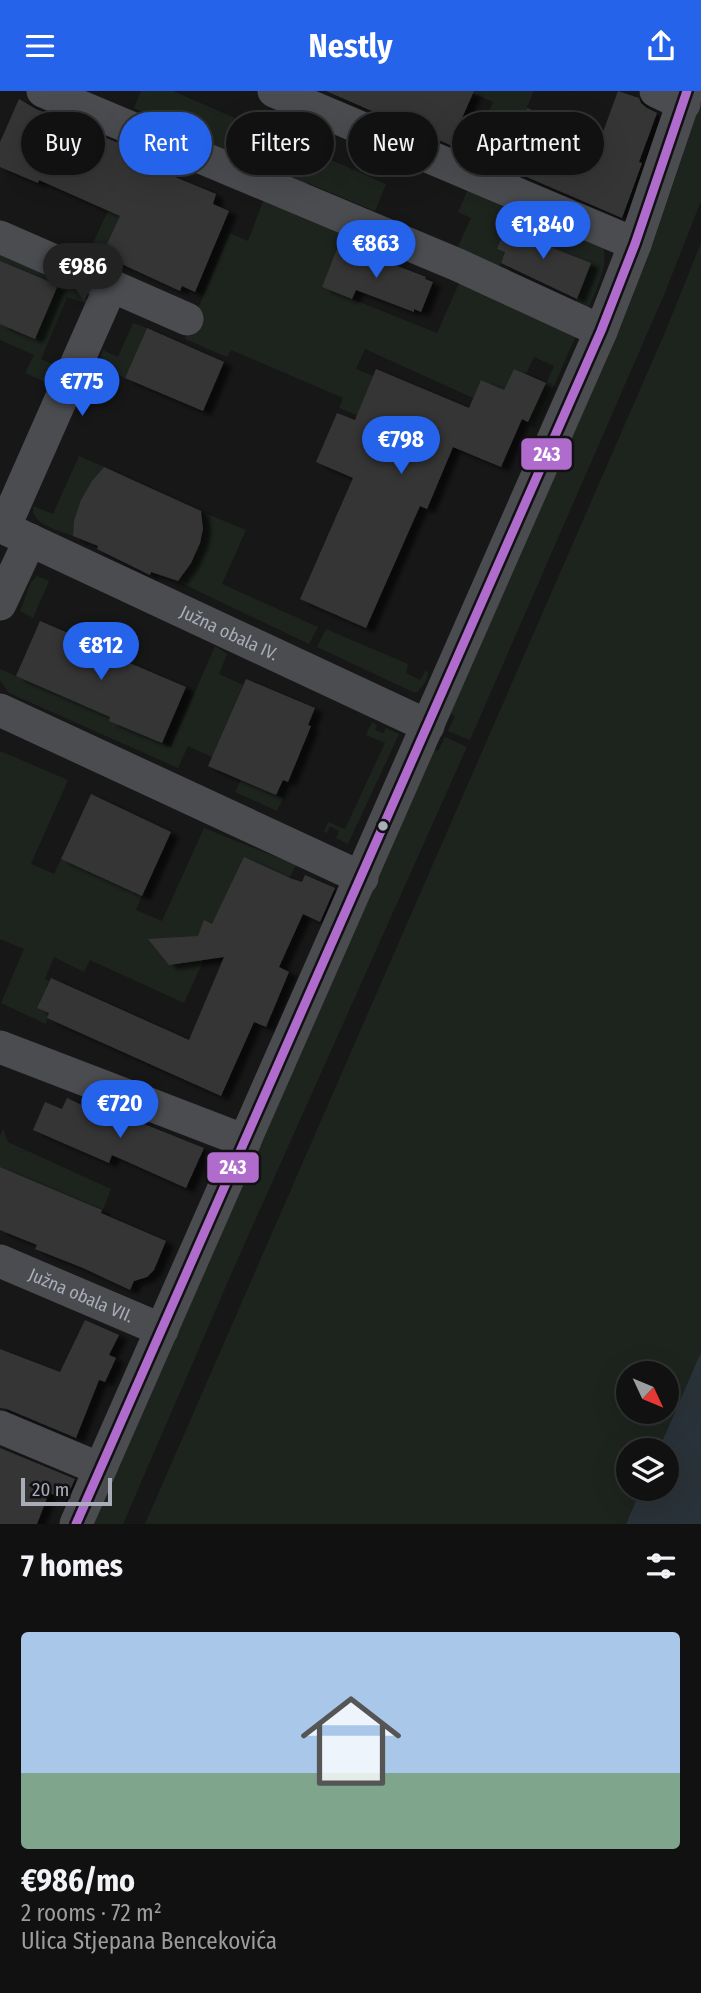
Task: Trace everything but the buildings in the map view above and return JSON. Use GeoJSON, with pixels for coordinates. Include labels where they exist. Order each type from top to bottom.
{"type":"FeatureCollection","features":[{"type":"Feature","properties":{"kind":"street"},"geometry":{"type":"LineString","coordinates":[[43,91],[458,265],[601,331]]}},
{"type":"Feature","properties":{"kind":"street"},"geometry":{"type":"LineString","coordinates":[[274,91],[635,243]]}},
{"type":"Feature","properties":{"kind":"street"},"geometry":{"type":"LineString","coordinates":[[76,1524],[601,331],[635,243],[676,95]]}},
{"type":"Feature","properties":{"kind":"street"},"geometry":{"type":"LineString","coordinates":[[0,237],[187,319]]}},
{"type":"Feature","properties":{"kind":"street"},"geometry":{"type":"LineString","coordinates":[[0,604],[17,534],[111,286]]}},
{"type":"Feature","properties":{"kind":"street","name":"Južna obala IV."},"geometry":{"type":"LineString","coordinates":[[17,534],[428,726]]}},
{"type":"Feature","properties":{"kind":"street"},"geometry":{"type":"LineString","coordinates":[[0,711],[362,877]]}},
{"type":"Feature","properties":{"kind":"street"},"geometry":{"type":"LineString","coordinates":[[0,1047],[244,1141]]}},
{"type":"Feature","properties":{"kind":"street","name":"Južna obala VII."},"geometry":{"type":"LineString","coordinates":[[0,1261],[162,1330]]}},
{"type":"Feature","properties":{"kind":"street"},"geometry":{"type":"LineString","coordinates":[[0,1427],[100,1469]]}},
{"type":"Feature","properties":{"kind":"shaded area"},"geometry":{"type":"Polygon","coordinates":[[[141,91],[173,91],[226,114],[226,153],[212,147],[212,112],[143,112],[134,108],[141,91]]]}},
{"type":"Feature","properties":{"kind":"shaded area"},"geometry":{"type":"Polygon","coordinates":[[[468,91],[534,91],[525,112],[489,112],[493,102],[468,91]]]}},
{"type":"Feature","properties":{"kind":"shaded area"},"geometry":{"type":"Polygon","coordinates":[[[701,101],[701,201],[664,295],[470,740],[448,731],[455,716],[450,713],[636,283],[701,101]]]}},
{"type":"Feature","properties":{"kind":"shaded area"},"geometry":{"type":"Polygon","coordinates":[[[334,161],[348,167],[348,175],[365,175],[386,184],[375,211],[308,183],[305,188],[275,175],[334,175],[334,161]]]}},
{"type":"Feature","properties":{"kind":"shaded area"},"geometry":{"type":"Polygon","coordinates":[[[470,185],[513,204],[497,249],[505,252],[497,273],[455,253],[471,218],[458,212],[470,185]]]}},
{"type":"Feature","properties":{"kind":"shaded area"},"geometry":{"type":"Polygon","coordinates":[[[264,199],[373,245],[368,258],[338,246],[322,287],[437,333],[461,279],[577,333],[537,425],[529,422],[554,366],[534,357],[526,374],[514,369],[500,400],[496,398],[500,388],[481,380],[473,398],[365,349],[356,369],[373,376],[360,409],[413,432],[450,453],[339,408],[343,398],[231,350],[227,357],[185,339],[230,233],[248,241],[264,199]]]}},
{"type":"Feature","properties":{"kind":"shaded area"},"geometry":{"type":"Polygon","coordinates":[[[108,211],[149,229],[102,255],[98,260],[87,256],[108,211]]]}},
{"type":"Feature","properties":{"kind":"shaded area"},"geometry":{"type":"Polygon","coordinates":[[[539,215],[603,245],[603,270],[588,309],[575,304],[591,263],[538,242],[531,233],[539,215]]]}},
{"type":"Feature","properties":{"kind":"shaded area"},"geometry":{"type":"Polygon","coordinates":[[[701,243],[701,1352],[679,1403],[679,1361],[616,1361],[616,1425],[669,1425],[664,1438],[616,1438],[616,1501],[636,1501],[626,1524],[145,1524],[666,330],[701,243]]]}},
{"type":"Feature","properties":{"kind":"shaded area"},"geometry":{"type":"Polygon","coordinates":[[[0,252],[79,287],[85,295],[88,304],[67,297],[41,359],[61,368],[49,379],[43,381],[25,373],[34,355],[0,340],[0,324],[58,285],[0,261],[0,252]]]}},
{"type":"Feature","properties":{"kind":"shaded area"},"geometry":{"type":"Polygon","coordinates":[[[133,323],[147,328],[125,378],[106,369],[101,356],[103,350],[118,357],[133,323]]]}},
{"type":"Feature","properties":{"kind":"shaded area"},"geometry":{"type":"Polygon","coordinates":[[[79,456],[104,467],[82,499],[73,536],[41,522],[36,518],[33,506],[53,514],[79,456]]]}},
{"type":"Feature","properties":{"kind":"shaded area"},"geometry":{"type":"Polygon","coordinates":[[[205,513],[246,530],[222,584],[318,627],[309,644],[173,579],[205,513]]]}},
{"type":"Feature","properties":{"kind":"shaded area"},"geometry":{"type":"Polygon","coordinates":[[[37,576],[49,581],[33,618],[20,611],[31,582],[37,576]]]}},
{"type":"Feature","properties":{"kind":"shaded area"},"geometry":{"type":"Polygon","coordinates":[[[110,624],[138,637],[127,661],[132,664],[109,720],[171,747],[215,646],[227,654],[219,674],[243,685],[212,757],[188,746],[178,768],[9,693],[0,681],[0,669],[75,702],[110,624]]]}},
{"type":"Feature","properties":{"kind":"shaded area"},"geometry":{"type":"Polygon","coordinates":[[[326,629],[408,664],[406,673],[420,680],[426,670],[428,673],[425,682],[415,693],[317,647],[326,629]]]}},
{"type":"Feature","properties":{"kind":"shaded area"},"geometry":{"type":"Polygon","coordinates":[[[372,722],[377,725],[375,730],[383,733],[386,728],[399,734],[348,844],[336,838],[339,831],[330,826],[327,833],[324,832],[328,822],[345,829],[385,743],[366,735],[372,722]]]}},
{"type":"Feature","properties":{"kind":"shaded area"},"geometry":{"type":"Polygon","coordinates":[[[445,737],[467,747],[236,1263],[123,1524],[91,1524],[434,750],[438,751],[445,737]]]}},
{"type":"Feature","properties":{"kind":"shaded area"},"geometry":{"type":"Polygon","coordinates":[[[0,751],[68,780],[31,864],[54,874],[61,859],[142,896],[136,910],[162,921],[204,828],[296,865],[271,917],[235,932],[204,921],[213,940],[184,1003],[90,960],[84,972],[54,957],[45,979],[49,981],[37,1008],[49,1013],[46,1024],[1,1003],[24,949],[0,939],[0,751]]]}},
{"type":"Feature","properties":{"kind":"shaded area"},"geometry":{"type":"Polygon","coordinates":[[[241,780],[283,798],[277,811],[235,792],[241,780]]]}},
{"type":"Feature","properties":{"kind":"shaded area"},"geometry":{"type":"Polygon","coordinates":[[[3,1129],[8,1142],[111,1189],[103,1210],[0,1167],[0,1136],[3,1129]]]}},
{"type":"Feature","properties":{"kind":"shaded area"},"geometry":{"type":"Polygon","coordinates":[[[701,1352],[701,1524],[626,1524],[636,1501],[679,1501],[679,1438],[664,1438],[669,1425],[679,1425],[679,1403],[701,1352]]]}},
{"type":"Feature","properties":{"kind":"transit line","name":"243"},"geometry":{"type":"LineString","coordinates":[[76,1524],[601,331],[635,244],[687,91]]}}]}
